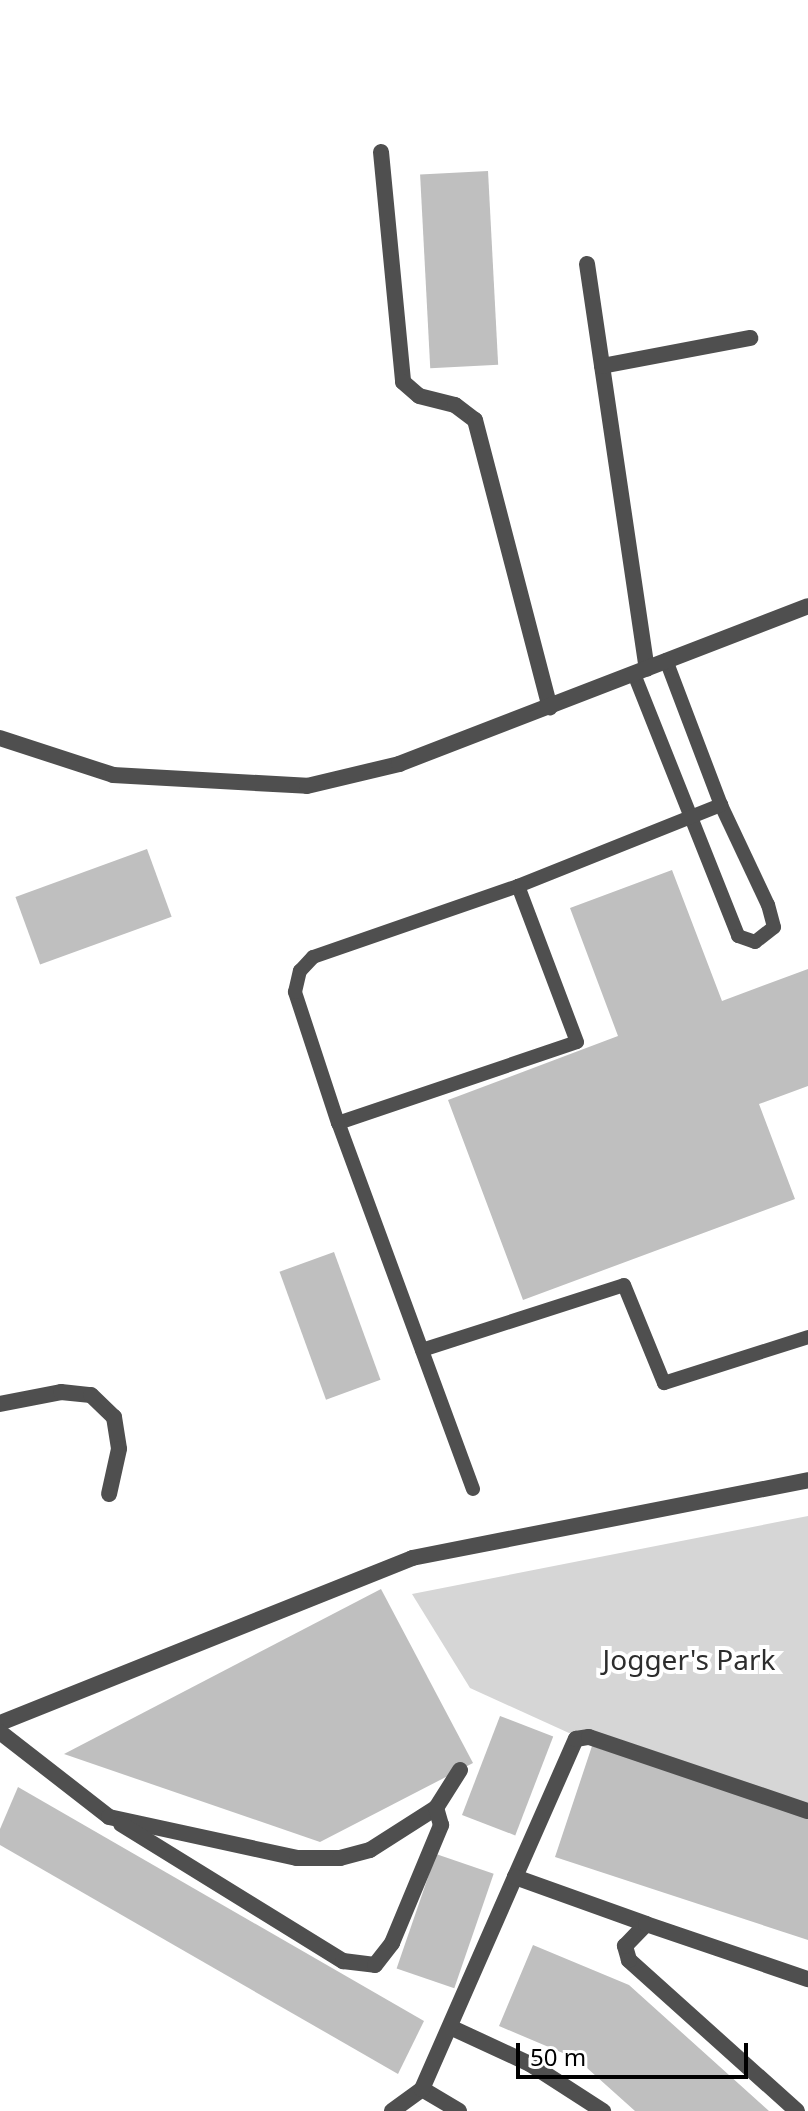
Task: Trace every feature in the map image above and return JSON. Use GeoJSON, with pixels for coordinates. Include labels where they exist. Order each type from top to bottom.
{"type":"FeatureCollection","features":[{"type":"Feature","properties":{"kind":"street"},"geometry":{"type":"LineString","coordinates":[[381,152],[403,382],[419,396],[455,405],[475,420],[486,445],[550,707]]}},
{"type":"Feature","properties":{"kind":"street"},"geometry":{"type":"LineString","coordinates":[[587,264],[640,672]]}},
{"type":"Feature","properties":{"kind":"street"},"geometry":{"type":"LineString","coordinates":[[602,366],[750,338]]}},
{"type":"Feature","properties":{"kind":"street"},"geometry":{"type":"LineString","coordinates":[[0,738],[113,775],[307,786],[399,764],[808,606]]}},
{"type":"Feature","properties":{"kind":"street"},"geometry":{"type":"LineString","coordinates":[[0,1404],[61,1392],[91,1395],[114,1417],[119,1449],[109,1494]]}},
{"type":"Feature","properties":{"kind":"street"},"geometry":{"type":"LineString","coordinates":[[0,1723],[412,1558],[808,1480]]}},
{"type":"Feature","properties":{"kind":"street"},"geometry":{"type":"LineString","coordinates":[[0,1732],[109,1817],[343,1961],[375,1965],[392,1943],[441,1825],[436,1808]]}},
{"type":"Feature","properties":{"kind":"street"},"geometry":{"type":"LineString","coordinates":[[392,2111],[422,2089],[576,1739],[589,1737],[808,1811]]}},
{"type":"Feature","properties":{"kind":"street"},"geometry":{"type":"LineString","coordinates":[[109,1817],[297,1858],[340,1858],[370,1850],[436,1808],[460,1770]]}},
{"type":"Feature","properties":{"kind":"street"},"geometry":{"type":"LineString","coordinates":[[515,1877],[808,1979]]}},
{"type":"Feature","properties":{"kind":"street"},"geometry":{"type":"LineString","coordinates":[[646,1924],[625,1946],[629,1960],[797,2111]]}},
{"type":"Feature","properties":{"kind":"street"},"geometry":{"type":"LineString","coordinates":[[450,2027],[530,2064],[603,2111]]}},
{"type":"Feature","properties":{"kind":"street"},"geometry":{"type":"LineString","coordinates":[[422,2089],[459,2111]]}},
{"type":"Feature","properties":{"kind":"lane"},"geometry":{"type":"LineString","coordinates":[[640,672],[691,817],[738,936],[755,942],[774,927],[721,805],[666,660]]}},
{"type":"Feature","properties":{"kind":"lane"},"geometry":{"type":"LineString","coordinates":[[473,1489],[338,1123],[295,992],[300,971],[313,957],[518,886],[721,805]]}},
{"type":"Feature","properties":{"kind":"lane"},"geometry":{"type":"LineString","coordinates":[[338,1123],[577,1042],[518,886]]}},
{"type":"Feature","properties":{"kind":"lane"},"geometry":{"type":"LineString","coordinates":[[422,1350],[624,1285],[664,1383],[808,1337]]}},
{"type":"Feature","properties":{"kind":"green space","name":"Jogger's Park"},"geometry":{"type":"Polygon","coordinates":[[[808,1516],[808,1831],[701,1793],[470,1688],[412,1594],[808,1516]]]}},
{"type":"Feature","properties":{"kind":"building"},"geometry":{"type":"Polygon","coordinates":[[[488,171],[498,365],[430,368],[420,175],[488,171]]]}},
{"type":"Feature","properties":{"kind":"building"},"geometry":{"type":"Polygon","coordinates":[[[147,849],[172,917],[40,965],[15,897],[147,849]]]}},
{"type":"Feature","properties":{"kind":"building"},"geometry":{"type":"Polygon","coordinates":[[[672,870],[722,1001],[808,969],[808,1086],[759,1104],[795,1199],[523,1300],[448,1100],[618,1036],[570,908],[672,870]]]}},
{"type":"Feature","properties":{"kind":"building"},"geometry":{"type":"Polygon","coordinates":[[[334,1252],[381,1380],[326,1400],[279,1272],[334,1252]]]}},
{"type":"Feature","properties":{"kind":"building"},"geometry":{"type":"Polygon","coordinates":[[[381,1589],[473,1763],[320,1842],[64,1754],[381,1589]]]}},
{"type":"Feature","properties":{"kind":"building"},"geometry":{"type":"Polygon","coordinates":[[[500,1716],[553,1736],[515,1835],[462,1815],[500,1716]]]}},
{"type":"Feature","properties":{"kind":"building"},"geometry":{"type":"Polygon","coordinates":[[[592,1746],[808,1816],[808,1940],[555,1857],[592,1746]]]}},
{"type":"Feature","properties":{"kind":"building"},"geometry":{"type":"Polygon","coordinates":[[[18,1787],[424,2021],[398,2074],[0,1845],[0,1829],[18,1787]]]}},
{"type":"Feature","properties":{"kind":"building"},"geometry":{"type":"Polygon","coordinates":[[[436,1854],[494,1874],[454,1988],[397,1968],[436,1854]]]}},
{"type":"Feature","properties":{"kind":"building"},"geometry":{"type":"Polygon","coordinates":[[[533,1945],[629,1985],[769,2111],[635,2111],[577,2059],[499,2026],[533,1945]]]}}]}
